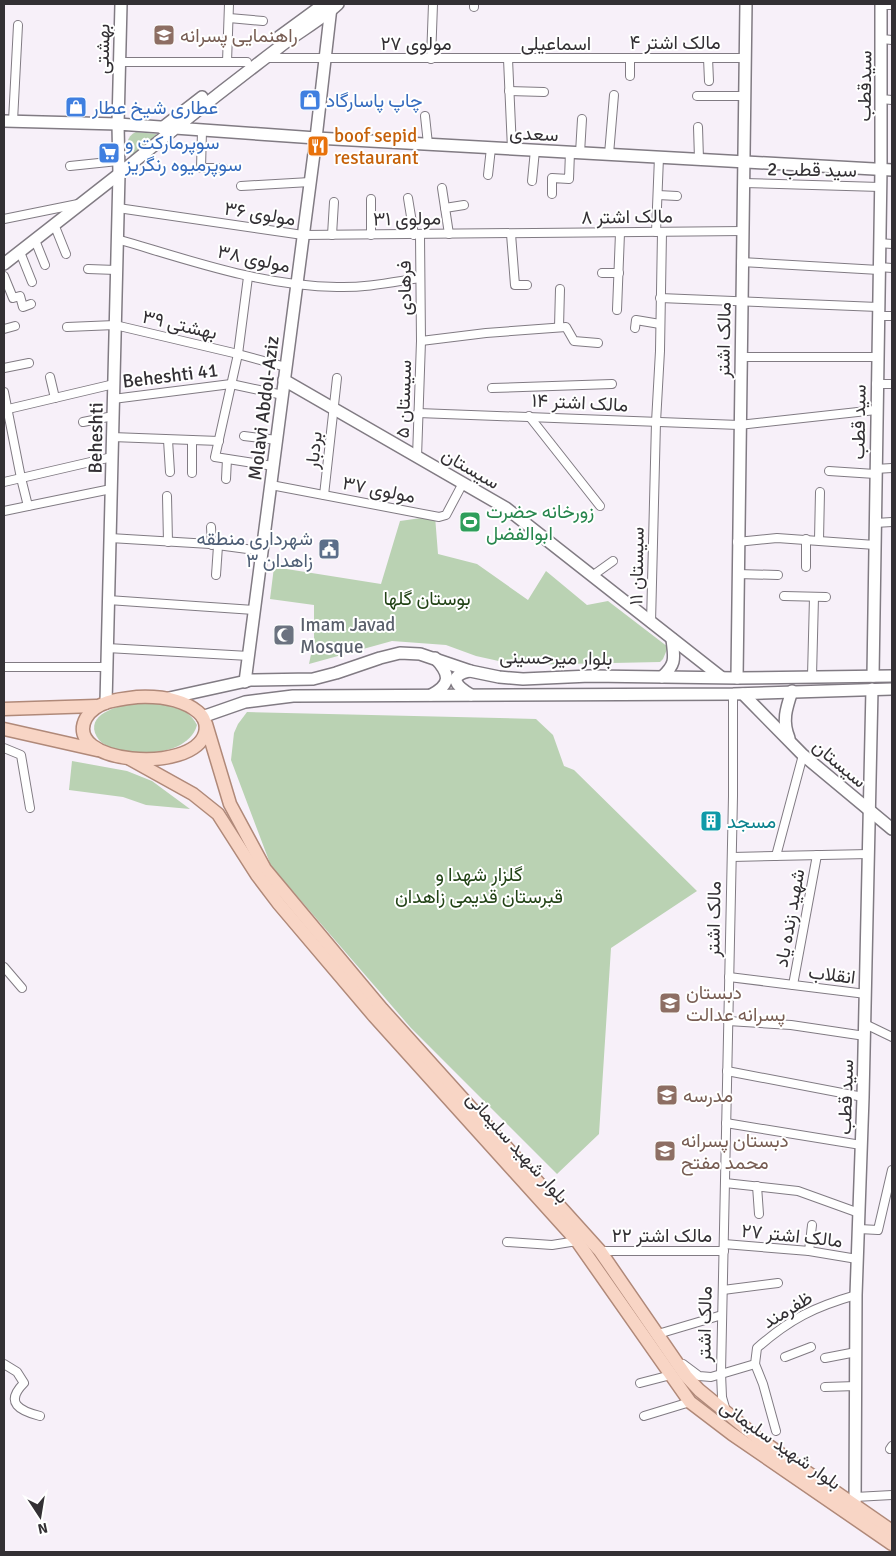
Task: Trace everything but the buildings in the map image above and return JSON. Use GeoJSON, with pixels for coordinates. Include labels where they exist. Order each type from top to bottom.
{"type":"FeatureCollection","features":[{"type":"Feature","properties":{"kind":"main road","name":"بهشتی"},"geometry":{"type":"LineString","coordinates":[[118,161],[121,4]]}},
{"type":"Feature","properties":{"kind":"main road","name":"مالک اشتر"},"geometry":{"type":"LineString","coordinates":[[736,678],[746,4]]}},
{"type":"Feature","properties":{"kind":"main road"},"geometry":{"type":"LineString","coordinates":[[167,129],[265,58],[331,5]]}},
{"type":"Feature","properties":{"kind":"main road"},"geometry":{"type":"LineString","coordinates":[[4,264],[119,174],[167,129],[247,62],[331,5]]}},
{"type":"Feature","properties":{"kind":"main road","name":"Molavi Abdol-Aziz"},"geometry":{"type":"LineString","coordinates":[[245,682],[316,138],[331,5]]}},
{"type":"Feature","properties":{"kind":"main road","name":"سیدقطب"},"geometry":{"type":"LineString","coordinates":[[885,5],[887,39],[886,170]]}},
{"type":"Feature","properties":{"kind":"main road"},"geometry":{"type":"LineString","coordinates":[[8,121],[118,124]]}},
{"type":"Feature","properties":{"kind":"main road","name":"سعدی"},"geometry":{"type":"LineString","coordinates":[[118,124],[167,129],[316,138],[886,170]]}},
{"type":"Feature","properties":{"kind":"main road","name":"Beheshti"},"geometry":{"type":"LineString","coordinates":[[101,704],[107,667],[118,161]]}},
{"type":"Feature","properties":{"kind":"main road","name":"سید قطب"},"geometry":{"type":"LineString","coordinates":[[873,676],[880,187],[886,170]]}},
{"type":"Feature","properties":{"kind":"main road","name":"سیستان"},"geometry":{"type":"LineString","coordinates":[[284,380],[506,508],[721,678]]}},
{"type":"Feature","properties":{"kind":"main road"},"geometry":{"type":"LineString","coordinates":[[662,677],[671,669],[674,662],[672,639]]}},
{"type":"Feature","properties":{"kind":"main road","name":"بلوار میرحسینی"},"geometry":{"type":"LineString","coordinates":[[169,698],[251,680],[313,679],[400,653],[420,654],[470,671],[499,677],[523,679],[590,676],[736,678],[892,676]]}},
{"type":"Feature","properties":{"kind":"main road"},"geometry":{"type":"LineString","coordinates":[[429,696],[441,689],[447,678],[442,666],[434,658]]}},
{"type":"Feature","properties":{"kind":"main road"},"geometry":{"type":"LineString","coordinates":[[470,671],[460,673],[456,680],[460,688],[471,695]]}},
{"type":"Feature","properties":{"kind":"main road","name":"سید قطب"},"geometry":{"type":"LineString","coordinates":[[855,1501],[856,1295],[866,994],[872,689]]}},
{"type":"Feature","properties":{"kind":"main road","name":"بلوار میرحسینی"},"geometry":{"type":"LineString","coordinates":[[204,720],[245,702],[293,696],[738,694],[892,689]]}},
{"type":"Feature","properties":{"kind":"main road","name":"سیستان"},"geometry":{"type":"LineString","coordinates":[[790,742],[784,719],[792,692]]}},
{"type":"Feature","properties":{"kind":"main road","name":"سیستان"},"geometry":{"type":"LineString","coordinates":[[738,694],[803,755],[892,828]]}},
{"type":"Feature","properties":{"kind":"main road"},"geometry":{"type":"LineString","coordinates":[[4,709],[101,704],[137,697],[169,698],[190,707],[204,720],[206,731],[201,741],[188,751],[156,758],[130,758],[4,729]]}},
{"type":"Feature","properties":{"kind":"main road"},"geometry":{"type":"LineString","coordinates":[[99,750],[86,741],[82,729],[87,717],[101,704]]}},
{"type":"Feature","properties":{"kind":"main road","name":"بلوار شهید سلیمانی"},"geometry":{"type":"LineString","coordinates":[[204,720],[230,804],[265,869],[382,1009],[600,1251],[668,1350],[699,1390],[727,1414],[783,1456],[855,1501],[892,1531]]}},
{"type":"Feature","properties":{"kind":"main road","name":"بلوار شهید سلیمانی"},"geometry":{"type":"LineString","coordinates":[[130,758],[193,794],[218,814],[256,875],[279,904],[374,1016],[577,1241],[690,1402],[732,1434],[892,1544]]}},
{"type":"Feature","properties":{"kind":"street"},"geometry":{"type":"LineString","coordinates":[[227,62],[229,4]]}},
{"type":"Feature","properties":{"kind":"street"},"geometry":{"type":"LineString","coordinates":[[431,59],[433,4]]}},
{"type":"Feature","properties":{"kind":"street"},"geometry":{"type":"LineString","coordinates":[[229,18],[262,21]]}},
{"type":"Feature","properties":{"kind":"street"},"geometry":{"type":"LineString","coordinates":[[8,121],[18,25]]}},
{"type":"Feature","properties":{"kind":"street","name":"مولوی ۲۷"},"geometry":{"type":"LineString","coordinates":[[265,58],[508,59]]}},
{"type":"Feature","properties":{"kind":"street"},"geometry":{"type":"LineString","coordinates":[[708,58],[709,81]]}},
{"type":"Feature","properties":{"kind":"street","name":"مالک اشتر ۴"},"geometry":{"type":"LineString","coordinates":[[605,59],[745,58]]}},
{"type":"Feature","properties":{"kind":"street"},"geometry":{"type":"LineString","coordinates":[[508,59],[512,149]]}},
{"type":"Feature","properties":{"kind":"street","name":"اسماعیلی"},"geometry":{"type":"LineString","coordinates":[[508,59],[605,59]]}},
{"type":"Feature","properties":{"kind":"street"},"geometry":{"type":"LineString","coordinates":[[630,59],[630,76]]}},
{"type":"Feature","properties":{"kind":"street"},"geometry":{"type":"LineString","coordinates":[[120,62],[247,62]]}},
{"type":"Feature","properties":{"kind":"street"},"geometry":{"type":"LineString","coordinates":[[509,91],[544,92]]}},
{"type":"Feature","properties":{"kind":"street"},"geometry":{"type":"LineString","coordinates":[[609,154],[614,95]]}},
{"type":"Feature","properties":{"kind":"street"},"geometry":{"type":"LineString","coordinates":[[697,96],[744,96]]}},
{"type":"Feature","properties":{"kind":"street"},"geometry":{"type":"LineString","coordinates":[[425,116],[428,144]]}},
{"type":"Feature","properties":{"kind":"street"},"geometry":{"type":"LineString","coordinates":[[552,194],[552,178],[569,180],[582,119]]}},
{"type":"Feature","properties":{"kind":"street"},"geometry":{"type":"LineString","coordinates":[[698,127],[699,159]]}},
{"type":"Feature","properties":{"kind":"street"},"geometry":{"type":"LineString","coordinates":[[202,131],[201,168],[223,168]]}},
{"type":"Feature","properties":{"kind":"street"},"geometry":{"type":"LineString","coordinates":[[488,176],[491,148]]}},
{"type":"Feature","properties":{"kind":"street"},"geometry":{"type":"LineString","coordinates":[[532,181],[534,150]]}},
{"type":"Feature","properties":{"kind":"street","name":"سیستان ۱۱"},"geometry":{"type":"LineString","coordinates":[[651,623],[660,324],[659,157]]}},
{"type":"Feature","properties":{"kind":"street"},"geometry":{"type":"LineString","coordinates":[[70,166],[118,161]]}},
{"type":"Feature","properties":{"kind":"street"},"geometry":{"type":"LineString","coordinates":[[241,186],[310,182]]}},
{"type":"Feature","properties":{"kind":"street","name":"سید قطب 2"},"geometry":{"type":"LineString","coordinates":[[743,184],[880,187]]}},
{"type":"Feature","properties":{"kind":"street"},"geometry":{"type":"LineString","coordinates":[[442,188],[449,234]]}},
{"type":"Feature","properties":{"kind":"street"},"geometry":{"type":"LineString","coordinates":[[658,195],[676,196]]}},
{"type":"Feature","properties":{"kind":"street"},"geometry":{"type":"LineString","coordinates":[[370,235],[371,198]]}},
{"type":"Feature","properties":{"kind":"street","name":"فرهادی"},"geometry":{"type":"LineString","coordinates":[[408,198],[417,235],[421,341]]}},
{"type":"Feature","properties":{"kind":"street"},"geometry":{"type":"LineString","coordinates":[[332,235],[334,202]]}},
{"type":"Feature","properties":{"kind":"street"},"geometry":{"type":"LineString","coordinates":[[4,218],[81,204]]}},
{"type":"Feature","properties":{"kind":"street"},"geometry":{"type":"LineString","coordinates":[[445,208],[464,205]]}},
{"type":"Feature","properties":{"kind":"street","name":"مولوی ۳۶"},"geometry":{"type":"LineString","coordinates":[[118,208],[303,236]]}},
{"type":"Feature","properties":{"kind":"street"},"geometry":{"type":"LineString","coordinates":[[54,224],[66,254]]}},
{"type":"Feature","properties":{"kind":"street","name":"مالک اشتر ۸"},"geometry":{"type":"LineString","coordinates":[[511,234],[744,231]]}},
{"type":"Feature","properties":{"kind":"street"},"geometry":{"type":"LineString","coordinates":[[617,310],[620,233]]}},
{"type":"Feature","properties":{"kind":"street"},"geometry":{"type":"LineString","coordinates":[[511,234],[515,285],[527,285]]}},
{"type":"Feature","properties":{"kind":"street","name":"مولوی ۳۱"},"geometry":{"type":"LineString","coordinates":[[303,236],[511,234]]}},
{"type":"Feature","properties":{"kind":"street","name":"مولوی ۳۸"},"geometry":{"type":"LineString","coordinates":[[117,239],[248,277],[297,284],[336,287],[362,286],[420,278]]}},
{"type":"Feature","properties":{"kind":"street"},"geometry":{"type":"LineString","coordinates":[[35,240],[45,265]]}},
{"type":"Feature","properties":{"kind":"street"},"geometry":{"type":"LineString","coordinates":[[879,243],[892,244]]}},
{"type":"Feature","properties":{"kind":"street"},"geometry":{"type":"LineString","coordinates":[[20,252],[32,282]]}},
{"type":"Feature","properties":{"kind":"street"},"geometry":{"type":"LineString","coordinates":[[741,262],[803,266],[892,268]]}},
{"type":"Feature","properties":{"kind":"street"},"geometry":{"type":"LineString","coordinates":[[88,268],[116,270]]}},
{"type":"Feature","properties":{"kind":"street"},"geometry":{"type":"LineString","coordinates":[[602,272],[619,273]]}},
{"type":"Feature","properties":{"kind":"street"},"geometry":{"type":"LineString","coordinates":[[4,276],[13,298],[20,296],[23,307],[31,304]]}},
{"type":"Feature","properties":{"kind":"street"},"geometry":{"type":"LineString","coordinates":[[248,277],[238,354],[215,458],[273,466]]}},
{"type":"Feature","properties":{"kind":"street"},"geometry":{"type":"LineString","coordinates":[[559,328],[560,289]]}},
{"type":"Feature","properties":{"kind":"street"},"geometry":{"type":"LineString","coordinates":[[660,298],[810,304],[878,312],[892,316]]}},
{"type":"Feature","properties":{"kind":"street"},"geometry":{"type":"LineString","coordinates":[[635,328],[636,320],[660,324]]}},
{"type":"Feature","properties":{"kind":"street"},"geometry":{"type":"LineString","coordinates":[[4,329],[15,326]]}},
{"type":"Feature","properties":{"kind":"street","name":"بهشتی ۳۹"},"geometry":{"type":"LineString","coordinates":[[67,327],[115,326],[286,367]]}},
{"type":"Feature","properties":{"kind":"street"},"geometry":{"type":"LineString","coordinates":[[421,341],[486,333],[566,327],[574,341],[598,344]]}},
{"type":"Feature","properties":{"kind":"street","name":"سیستان ۵"},"geometry":{"type":"LineString","coordinates":[[417,457],[421,341]]}},
{"type":"Feature","properties":{"kind":"street"},"geometry":{"type":"LineString","coordinates":[[741,356],[877,357]]}},
{"type":"Feature","properties":{"kind":"street"},"geometry":{"type":"LineString","coordinates":[[4,368],[29,363]]}},
{"type":"Feature","properties":{"kind":"street"},"geometry":{"type":"LineString","coordinates":[[50,377],[55,398]]}},
{"type":"Feature","properties":{"kind":"street","name":"بردبار"},"geometry":{"type":"LineString","coordinates":[[324,495],[336,378]]}},
{"type":"Feature","properties":{"kind":"street"},"geometry":{"type":"LineString","coordinates":[[5,410],[114,384]]}},
{"type":"Feature","properties":{"kind":"street","name":"Beheshti 41"},"geometry":{"type":"LineString","coordinates":[[113,398],[232,384],[282,395]]}},
{"type":"Feature","properties":{"kind":"street"},"geometry":{"type":"LineString","coordinates":[[492,388],[612,384]]}},
{"type":"Feature","properties":{"kind":"street"},"geometry":{"type":"LineString","coordinates":[[876,384],[892,384]]}},
{"type":"Feature","properties":{"kind":"street"},"geometry":{"type":"LineString","coordinates":[[4,392],[5,410],[28,506]]}},
{"type":"Feature","properties":{"kind":"street","name":"مالک اشتر ۱۴"},"geometry":{"type":"LineString","coordinates":[[418,413],[740,425],[876,410]]}},
{"type":"Feature","properties":{"kind":"street"},"geometry":{"type":"LineString","coordinates":[[83,422],[113,416]]}},
{"type":"Feature","properties":{"kind":"street"},"geometry":{"type":"LineString","coordinates":[[529,416],[600,506]]}},
{"type":"Feature","properties":{"kind":"street"},"geometry":{"type":"LineString","coordinates":[[244,436],[277,440]]}},
{"type":"Feature","properties":{"kind":"street"},"geometry":{"type":"LineString","coordinates":[[112,437],[219,441]]}},
{"type":"Feature","properties":{"kind":"street"},"geometry":{"type":"LineString","coordinates":[[168,440],[170,472]]}},
{"type":"Feature","properties":{"kind":"street"},"geometry":{"type":"LineString","coordinates":[[192,440],[192,474]]}},
{"type":"Feature","properties":{"kind":"street"},"geometry":{"type":"LineString","coordinates":[[4,482],[112,457]]}},
{"type":"Feature","properties":{"kind":"street"},"geometry":{"type":"LineString","coordinates":[[226,479],[227,459]]}},
{"type":"Feature","properties":{"kind":"street"},"geometry":{"type":"LineString","coordinates":[[829,471],[875,471],[892,468]]}},
{"type":"Feature","properties":{"kind":"street","name":"مولوی ۳۷"},"geometry":{"type":"LineString","coordinates":[[271,485],[439,517],[446,515],[463,483]]}},
{"type":"Feature","properties":{"kind":"street"},"geometry":{"type":"LineString","coordinates":[[4,511],[111,489]]}},
{"type":"Feature","properties":{"kind":"street"},"geometry":{"type":"LineString","coordinates":[[819,540],[820,492]]}},
{"type":"Feature","properties":{"kind":"street"},"geometry":{"type":"LineString","coordinates":[[167,496],[168,542]]}},
{"type":"Feature","properties":{"kind":"street"},"geometry":{"type":"LineString","coordinates":[[875,523],[892,522]]}},
{"type":"Feature","properties":{"kind":"street"},"geometry":{"type":"LineString","coordinates":[[211,527],[215,545],[216,575]]}},
{"type":"Feature","properties":{"kind":"street"},"geometry":{"type":"LineString","coordinates":[[110,538],[183,542],[262,551]]}},
{"type":"Feature","properties":{"kind":"street"},"geometry":{"type":"LineString","coordinates":[[737,542],[777,538],[875,545]]}},
{"type":"Feature","properties":{"kind":"street"},"geometry":{"type":"LineString","coordinates":[[806,539],[806,567]]}},
{"type":"Feature","properties":{"kind":"street"},"geometry":{"type":"LineString","coordinates":[[592,576],[613,561]]}},
{"type":"Feature","properties":{"kind":"street"},"geometry":{"type":"LineString","coordinates":[[737,574],[778,575]]}},
{"type":"Feature","properties":{"kind":"street"},"geometry":{"type":"LineString","coordinates":[[784,596],[826,597]]}},
{"type":"Feature","properties":{"kind":"street"},"geometry":{"type":"LineString","coordinates":[[812,676],[814,597]]}},
{"type":"Feature","properties":{"kind":"street"},"geometry":{"type":"LineString","coordinates":[[108,600],[254,610]]}},
{"type":"Feature","properties":{"kind":"street"},"geometry":{"type":"LineString","coordinates":[[107,648],[248,656]]}},
{"type":"Feature","properties":{"kind":"street"},"geometry":{"type":"LineString","coordinates":[[4,667],[107,667]]}},
{"type":"Feature","properties":{"kind":"street","name":"مالک اشتر"},"geometry":{"type":"LineString","coordinates":[[727,1414],[722,1397],[720,1373],[732,858],[738,694]]}},
{"type":"Feature","properties":{"kind":"street"},"geometry":{"type":"LineString","coordinates":[[4,748],[21,755],[30,808]]}},
{"type":"Feature","properties":{"kind":"street"},"geometry":{"type":"LineString","coordinates":[[776,856],[803,755]]}},
{"type":"Feature","properties":{"kind":"street"},"geometry":{"type":"LineString","coordinates":[[732,858],[869,854]]}},
{"type":"Feature","properties":{"kind":"street","name":"شهید زنده یاد"},"geometry":{"type":"LineString","coordinates":[[794,985],[816,855]]}},
{"type":"Feature","properties":{"kind":"street"},"geometry":{"type":"LineString","coordinates":[[4,967],[22,988]]}},
{"type":"Feature","properties":{"kind":"street","name":"انقلاب"},"geometry":{"type":"LineString","coordinates":[[729,977],[866,994]]}},
{"type":"Feature","properties":{"kind":"street"},"geometry":{"type":"LineString","coordinates":[[728,1021],[865,1030],[892,1037]]}},
{"type":"Feature","properties":{"kind":"street"},"geometry":{"type":"LineString","coordinates":[[727,1071],[863,1097]]}},
{"type":"Feature","properties":{"kind":"street"},"geometry":{"type":"LineString","coordinates":[[726,1123],[862,1145]]}},
{"type":"Feature","properties":{"kind":"street"},"geometry":{"type":"LineString","coordinates":[[858,1229],[878,1230],[892,1170]]}},
{"type":"Feature","properties":{"kind":"street"},"geometry":{"type":"LineString","coordinates":[[725,1183],[798,1191],[859,1213]]}},
{"type":"Feature","properties":{"kind":"street"},"geometry":{"type":"LineString","coordinates":[[757,1186],[759,1214]]}},
{"type":"Feature","properties":{"kind":"street"},"geometry":{"type":"LineString","coordinates":[[809,1251],[812,1225]]}},
{"type":"Feature","properties":{"kind":"street"},"geometry":{"type":"LineString","coordinates":[[507,1242],[552,1246],[577,1241]]}},
{"type":"Feature","properties":{"kind":"street","name":"مالک اشتر ۲۲"},"geometry":{"type":"LineString","coordinates":[[600,1251],[724,1248]]}},
{"type":"Feature","properties":{"kind":"street","name":"مالک اشتر ۲۷"},"geometry":{"type":"LineString","coordinates":[[724,1248],[809,1251],[858,1259]]}},
{"type":"Feature","properties":{"kind":"street"},"geometry":{"type":"LineString","coordinates":[[723,1290],[778,1283]]}},
{"type":"Feature","properties":{"kind":"street","name":"ظفرمند"},"geometry":{"type":"LineString","coordinates":[[755,1364],[757,1348],[772,1335],[794,1320],[828,1303],[856,1295]]}},
{"type":"Feature","properties":{"kind":"street"},"geometry":{"type":"LineString","coordinates":[[658,1334],[722,1315]]}},
{"type":"Feature","properties":{"kind":"street"},"geometry":{"type":"LineString","coordinates":[[785,1357],[811,1347]]}},
{"type":"Feature","properties":{"kind":"street"},"geometry":{"type":"LineString","coordinates":[[668,1350],[690,1371],[699,1376],[711,1377],[755,1364],[763,1384],[776,1431]]}},
{"type":"Feature","properties":{"kind":"street"},"geometry":{"type":"LineString","coordinates":[[825,1358],[856,1352]]}},
{"type":"Feature","properties":{"kind":"street"},"geometry":{"type":"LineString","coordinates":[[4,1364],[17,1372],[24,1383],[17,1393],[15,1403],[17,1406],[28,1413],[40,1416]]}},
{"type":"Feature","properties":{"kind":"street"},"geometry":{"type":"LineString","coordinates":[[640,1383],[670,1375]]}},
{"type":"Feature","properties":{"kind":"street"},"geometry":{"type":"LineString","coordinates":[[825,1388],[856,1386]]}},
{"type":"Feature","properties":{"kind":"street"},"geometry":{"type":"LineString","coordinates":[[644,1416],[690,1402]]}},
{"type":"Feature","properties":{"kind":"street"},"geometry":{"type":"LineString","coordinates":[[855,1501],[892,1495]]}},
{"type":"Feature","properties":{"kind":"green space"},"geometry":{"type":"Polygon","coordinates":[[[136,132],[156,134],[157,138],[131,156],[128,149],[128,139],[136,132]]]}},
{"type":"Feature","properties":{"kind":"green space","name":"بوستان گلها"},"geometry":{"type":"Polygon","coordinates":[[[435,516],[438,554],[477,564],[528,600],[546,571],[587,605],[608,601],[668,647],[663,659],[660,662],[517,665],[476,656],[446,645],[392,641],[309,664],[314,640],[314,605],[270,599],[274,567],[381,584],[400,521],[435,516]]]}},
{"type":"Feature","properties":{"kind":"green space"},"geometry":{"type":"Polygon","coordinates":[[[136,703],[162,704],[179,708],[186,712],[197,725],[191,736],[182,744],[157,752],[128,752],[102,743],[95,733],[94,726],[96,720],[101,715],[115,708],[136,703]]]}},
{"type":"Feature","properties":{"kind":"green space","name":"گلزار شهدا و قبرستان قدیمی زاهدان"},"geometry":{"type":"Polygon","coordinates":[[[247,712],[536,719],[553,735],[564,766],[574,770],[697,891],[611,948],[599,1134],[557,1174],[411,1028],[271,866],[231,760],[234,733],[247,712]]]}},
{"type":"Feature","properties":{"kind":"green space"},"geometry":{"type":"Polygon","coordinates":[[[72,761],[127,771],[152,781],[190,809],[146,805],[123,797],[69,790],[72,761]]]}},
{"type":"Feature","properties":{"kind":"place","name":"راهنمایی پسرانه"},"geometry":{"type":"Point","coordinates":[164,35]}},
{"type":"Feature","properties":{"kind":"place","name":"چاپ پاسارگاد"},"geometry":{"type":"Point","coordinates":[310,100]}},
{"type":"Feature","properties":{"kind":"place","name":"عطاری شیخ عطار"},"geometry":{"type":"Point","coordinates":[76,107]}},
{"type":"Feature","properties":{"kind":"place","name":"boof sepid restaurant"},"geometry":{"type":"Point","coordinates":[318,146]}},
{"type":"Feature","properties":{"kind":"place","name":"سوپرمارکت و سوپرمیوه رنگریز"},"geometry":{"type":"Point","coordinates":[109,153]}},
{"type":"Feature","properties":{"kind":"place","name":"زورخانه حضرت ابوالفضل"},"geometry":{"type":"Point","coordinates":[470,522]}},
{"type":"Feature","properties":{"kind":"place","name":"شهرداری منطقه ۳ زاهدان"},"geometry":{"type":"Point","coordinates":[329,549]}},
{"type":"Feature","properties":{"kind":"place","name":"Imam Javad Mosque"},"geometry":{"type":"Point","coordinates":[284,635]}},
{"type":"Feature","properties":{"kind":"place","name":"مسجد"},"geometry":{"type":"Point","coordinates":[711,821]}},
{"type":"Feature","properties":{"kind":"place","name":"دبستان پسرانه عدالت"},"geometry":{"type":"Point","coordinates":[670,1003]}},
{"type":"Feature","properties":{"kind":"place","name":"مدرسه"},"geometry":{"type":"Point","coordinates":[667,1095]}},
{"type":"Feature","properties":{"kind":"place","name":"دبستان پسرانه محمد مفتح"},"geometry":{"type":"Point","coordinates":[665,1151]}}]}
